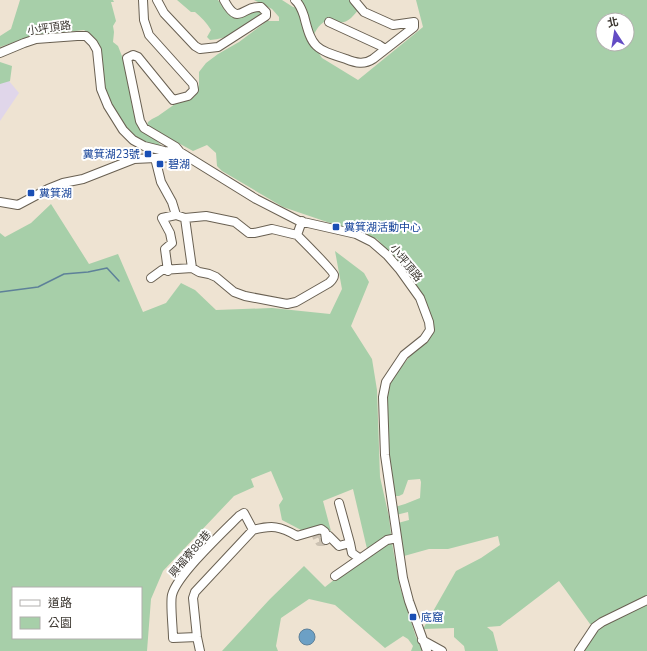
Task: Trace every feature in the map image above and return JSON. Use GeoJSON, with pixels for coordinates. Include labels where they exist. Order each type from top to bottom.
{"type":"FeatureCollection","features":[{"type":"Feature","properties":{"kind":"street"},"geometry":{"type":"LineString","coordinates":[[0,202],[18,205],[63,183],[83,179],[134,159],[178,157],[182,153],[176,147],[144,128],[140,121],[128,58],[133,55],[138,57],[173,100],[188,96],[194,90],[193,84],[149,35],[144,20],[143,0]]}},
{"type":"Feature","properties":{"kind":"street"},"geometry":{"type":"LineString","coordinates":[[157,0],[164,13],[195,46],[200,49],[218,47],[266,16],[266,12],[261,7],[255,6],[244,13],[233,13],[224,0]]}},
{"type":"Feature","properties":{"kind":"street"},"geometry":{"type":"LineString","coordinates":[[295,0],[299,3],[302,9],[309,36],[316,46],[328,53],[358,63],[367,62],[414,27],[414,22],[393,25],[364,12],[354,0]]}},
{"type":"Feature","properties":{"kind":"street"},"geometry":{"type":"LineString","coordinates":[[329,22],[385,49]]}},
{"type":"Feature","properties":{"kind":"street","name":"小坪頂路"},"geometry":{"type":"LineString","coordinates":[[0,53],[36,39],[86,36],[97,50],[101,89],[108,106],[123,130],[133,140],[144,146],[164,151],[182,153],[256,199],[302,221],[356,234],[372,242],[387,255],[400,270],[420,298],[429,322],[430,330],[424,339],[404,355],[392,372],[386,382],[383,397],[385,455],[397,538],[409,601],[427,651]]}},
{"type":"Feature","properties":{"kind":"street"},"geometry":{"type":"LineString","coordinates":[[155,158],[161,182],[172,202],[176,215]]}},
{"type":"Feature","properties":{"kind":"street"},"geometry":{"type":"LineString","coordinates":[[151,278],[162,270],[168,271],[192,268],[212,276],[234,292],[245,296],[287,304],[296,302],[329,284],[334,276],[332,271],[297,236],[272,229],[249,233],[235,222],[206,216],[185,218],[176,215],[162,218],[170,233],[172,243],[165,249],[168,271]]}},
{"type":"Feature","properties":{"kind":"street"},"geometry":{"type":"LineString","coordinates":[[185,218],[192,268]]}},
{"type":"Feature","properties":{"kind":"street"},"geometry":{"type":"LineString","coordinates":[[297,236],[302,221]]}},
{"type":"Feature","properties":{"kind":"street"},"geometry":{"type":"LineString","coordinates":[[339,503],[352,553],[359,558]]}},
{"type":"Feature","properties":{"kind":"street","name":"興福寮88巷"},"geometry":{"type":"LineString","coordinates":[[196,637],[173,638],[172,595],[178,583],[201,555],[238,516],[244,513],[253,530]]}},
{"type":"Feature","properties":{"kind":"street"},"geometry":{"type":"LineString","coordinates":[[200,651],[196,637],[193,598],[195,592],[253,530],[268,526],[277,527],[289,531],[297,536],[322,529],[327,538],[338,546],[350,543]]}},
{"type":"Feature","properties":{"kind":"street"},"geometry":{"type":"LineString","coordinates":[[335,576],[386,540],[397,538]]}},
{"type":"Feature","properties":{"kind":"street"},"geometry":{"type":"LineString","coordinates":[[579,651],[595,627],[602,622],[647,600]]}},
{"type":"Feature","properties":{"kind":"street"},"geometry":{"type":"LineString","coordinates":[[422,640],[442,651]]}},
{"type":"Feature","properties":{"kind":"shaded area"},"geometry":{"type":"Polygon","coordinates":[[[4,75],[19,93],[0,121],[0,76],[4,75]]]}},
{"type":"Feature","properties":{"kind":"green space"},"geometry":{"type":"Polygon","coordinates":[[[20,0],[113,0],[114,2],[111,2],[116,21],[113,26],[113,42],[118,46],[127,69],[132,106],[136,121],[161,145],[160,147],[138,140],[128,131],[120,120],[108,100],[104,88],[102,56],[100,49],[92,36],[84,30],[32,36],[0,47],[0,36],[11,29],[20,0]]]}},
{"type":"Feature","properties":{"kind":"green space"},"geometry":{"type":"Polygon","coordinates":[[[177,0],[218,0],[227,13],[231,15],[260,10],[261,13],[260,17],[237,32],[210,40],[207,37],[211,30],[202,18],[195,12],[191,12],[177,0]]]}},
{"type":"Feature","properties":{"kind":"green space"},"geometry":{"type":"Polygon","coordinates":[[[254,0],[282,0],[293,7],[298,8],[299,0],[350,0],[358,10],[354,15],[345,22],[327,20],[321,24],[316,30],[312,43],[322,58],[358,80],[423,27],[416,0],[647,0],[647,598],[612,612],[590,624],[559,581],[500,626],[487,627],[493,632],[498,651],[465,651],[464,646],[454,637],[454,628],[423,629],[456,571],[481,558],[500,545],[498,536],[448,549],[429,549],[404,556],[398,523],[409,520],[408,512],[396,515],[395,507],[420,498],[421,482],[420,479],[408,480],[403,494],[395,496],[388,461],[386,422],[387,390],[395,375],[414,351],[431,324],[397,261],[377,239],[283,207],[222,171],[217,166],[216,153],[207,145],[193,151],[147,126],[148,122],[175,104],[194,97],[199,85],[199,72],[206,63],[239,42],[267,21],[279,21],[279,17],[272,9],[254,0]]]}},
{"type":"Feature","properties":{"kind":"green space"},"geometry":{"type":"Polygon","coordinates":[[[0,62],[12,66],[10,81],[0,84],[0,62]]]}},
{"type":"Feature","properties":{"kind":"green space"},"geometry":{"type":"Polygon","coordinates":[[[51,204],[89,264],[118,254],[143,312],[166,303],[181,283],[195,290],[216,310],[272,308],[330,314],[342,289],[335,251],[364,273],[369,282],[351,326],[372,359],[377,390],[380,477],[389,517],[400,587],[416,637],[424,651],[411,651],[413,646],[408,639],[403,636],[385,648],[335,605],[309,599],[281,618],[276,646],[278,651],[222,651],[270,599],[304,566],[325,587],[368,553],[353,489],[323,501],[331,531],[319,526],[303,531],[282,520],[279,505],[283,499],[271,471],[251,479],[254,487],[234,496],[163,571],[151,599],[147,651],[0,651],[0,233],[5,237],[31,223],[51,204]]]}},
{"type":"Feature","properties":{"kind":"green space"},"geometry":{"type":"Polygon","coordinates":[[[647,603],[647,651],[573,651],[596,629],[647,603]]]}},
{"type":"Feature","properties":{"kind":"water"},"geometry":{"type":"Polygon","coordinates":[[[307,629],[314,634],[315,637],[310,644],[307,645],[300,640],[299,637],[304,630],[307,629]]]}},
{"type":"Feature","properties":{"kind":"waterway"},"geometry":{"type":"LineString","coordinates":[[0,292],[38,287],[64,274],[88,272],[107,268],[119,281]]}},
{"type":"Feature","properties":{"kind":"tunnel"},"geometry":{"type":"LineString","coordinates":[[326,540],[319,542],[316,536],[319,533],[327,535]]}},
{"type":"Feature","properties":{"kind":"place","name":"糞箕湖23號"},"geometry":{"type":"Point","coordinates":[148,154]}},
{"type":"Feature","properties":{"kind":"place","name":"碧湖"},"geometry":{"type":"Point","coordinates":[160,164]}},
{"type":"Feature","properties":{"kind":"place","name":"糞箕湖"},"geometry":{"type":"Point","coordinates":[31,193]}},
{"type":"Feature","properties":{"kind":"place","name":"糞箕湖活動中心"},"geometry":{"type":"Point","coordinates":[336,227]}},
{"type":"Feature","properties":{"kind":"place","name":"底窟"},"geometry":{"type":"Point","coordinates":[413,617]}}]}
